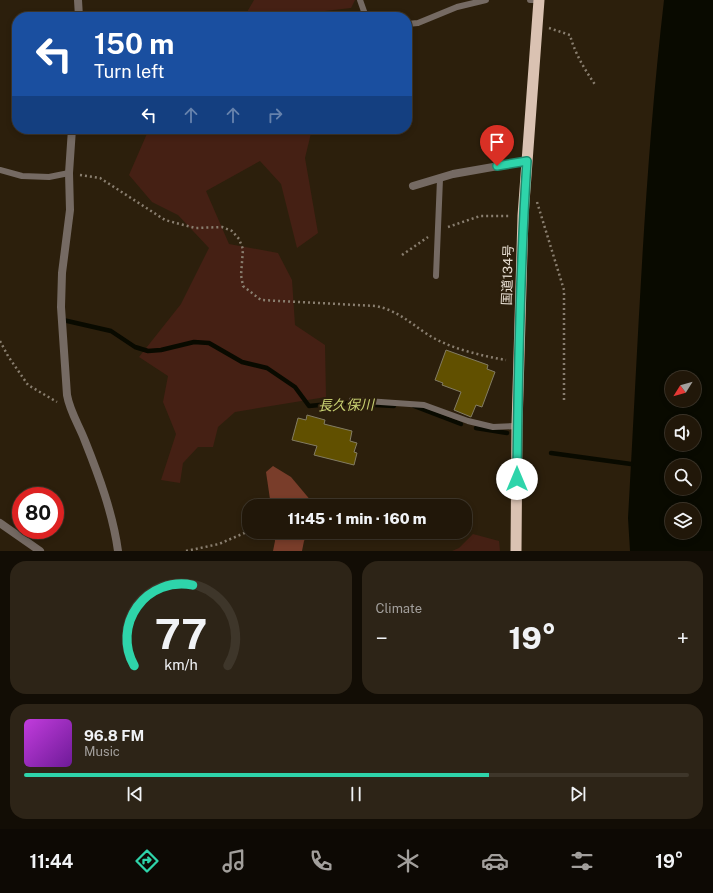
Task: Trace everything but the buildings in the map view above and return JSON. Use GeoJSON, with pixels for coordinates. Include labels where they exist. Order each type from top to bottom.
{"type":"FeatureCollection","features":[{"type":"Feature","properties":{"kind":"highway","name":"国道134号"},"geometry":{"type":"LineString","coordinates":[[516,551],[517,426],[523,216],[539,0]]}},
{"type":"Feature","properties":{"kind":"street"},"geometry":{"type":"LineString","coordinates":[[78,0],[79,12]]}},
{"type":"Feature","properties":{"kind":"street"},"geometry":{"type":"LineString","coordinates":[[72,134],[69,173],[70,210],[62,273],[61,307],[70,409],[85,439],[104,494],[118,551]]}},
{"type":"Feature","properties":{"kind":"street"},"geometry":{"type":"LineString","coordinates":[[413,186],[527,161]]}},
{"type":"Feature","properties":{"kind":"street"},"geometry":{"type":"LineString","coordinates":[[0,523],[40,551]]}},
{"type":"Feature","properties":{"kind":"lane"},"geometry":{"type":"LineString","coordinates":[[360,0],[364,12]]}},
{"type":"Feature","properties":{"kind":"lane"},"geometry":{"type":"LineString","coordinates":[[412,24],[418,23],[457,7],[486,0]]}},
{"type":"Feature","properties":{"kind":"lane"},"geometry":{"type":"LineString","coordinates":[[530,0],[539,0]]}},
{"type":"Feature","properties":{"kind":"lane"},"geometry":{"type":"LineString","coordinates":[[0,170],[22,176],[49,177],[69,173]]}},
{"type":"Feature","properties":{"kind":"lane"},"geometry":{"type":"LineString","coordinates":[[436,276],[440,179]]}},
{"type":"Feature","properties":{"kind":"lane"},"geometry":{"type":"LineString","coordinates":[[352,400],[424,404],[468,421],[493,427],[517,426]]}},
{"type":"Feature","properties":{"kind":"path"},"geometry":{"type":"LineString","coordinates":[[537,24],[570,35],[572,44],[583,68],[596,86]]}},
{"type":"Feature","properties":{"kind":"path"},"geometry":{"type":"LineString","coordinates":[[69,173],[100,178],[165,220],[196,228],[222,227],[232,231],[239,239],[243,249],[241,275],[243,286],[261,300],[376,306],[389,309],[410,320],[428,335],[454,346],[480,355],[519,363]]}},
{"type":"Feature","properties":{"kind":"path"},"geometry":{"type":"LineString","coordinates":[[524,198],[536,197],[564,290],[564,403]]}},
{"type":"Feature","properties":{"kind":"path"},"geometry":{"type":"LineString","coordinates":[[402,255],[438,230],[480,216],[523,216]]}},
{"type":"Feature","properties":{"kind":"path"},"geometry":{"type":"LineString","coordinates":[[0,341],[8,356],[28,385],[70,409]]}},
{"type":"Feature","properties":{"kind":"path"},"geometry":{"type":"LineString","coordinates":[[186,551],[219,544],[242,534]]}},
{"type":"Feature","properties":{"kind":"shaded area"},"geometry":{"type":"Polygon","coordinates":[[[254,0],[355,0],[351,8],[316,12],[247,12],[254,0]]]}},
{"type":"Feature","properties":{"kind":"shaded area"},"geometry":{"type":"Polygon","coordinates":[[[664,0],[713,0],[713,551],[630,551],[628,518],[651,129],[664,0]]]}},
{"type":"Feature","properties":{"kind":"shaded area"},"geometry":{"type":"Polygon","coordinates":[[[147,134],[311,134],[305,158],[318,233],[297,248],[281,184],[260,161],[206,191],[229,244],[278,253],[292,280],[295,325],[325,345],[326,397],[235,412],[218,427],[213,447],[198,447],[183,463],[180,483],[161,480],[176,434],[163,402],[168,376],[139,357],[181,304],[209,248],[178,215],[152,202],[129,175],[147,134]]]}},
{"type":"Feature","properties":{"kind":"shaded area"},"geometry":{"type":"Polygon","coordinates":[[[273,466],[291,477],[309,499],[270,499],[266,472],[273,466]]]}},
{"type":"Feature","properties":{"kind":"shaded area"},"geometry":{"type":"Polygon","coordinates":[[[472,535],[499,541],[500,551],[452,551],[459,548],[468,539],[472,539],[472,535]]]}},
{"type":"Feature","properties":{"kind":"shaded area"},"geometry":{"type":"Polygon","coordinates":[[[275,539],[305,539],[302,551],[273,551],[275,539]]]}},
{"type":"Feature","properties":{"kind":"waterway","name":"長久保川"},"geometry":{"type":"LineString","coordinates":[[63,320],[111,331],[135,347],[148,351],[161,350],[194,342],[209,343],[242,362],[267,368],[295,387],[309,406],[340,403],[394,406]]}},
{"type":"Feature","properties":{"kind":"waterway","name":"長久保川"},"geometry":{"type":"LineString","coordinates":[[414,406],[461,424]]}},
{"type":"Feature","properties":{"kind":"waterway","name":"長久保川"},"geometry":{"type":"LineString","coordinates":[[476,428],[507,433]]}},
{"type":"Feature","properties":{"kind":"waterway","name":"長久保川"},"geometry":{"type":"LineString","coordinates":[[551,453],[631,464]]}},
{"type":"Feature","properties":{"kind":"route"},"geometry":{"type":"LineString","coordinates":[[497,166],[527,161],[522,231],[517,479]]}}]}
